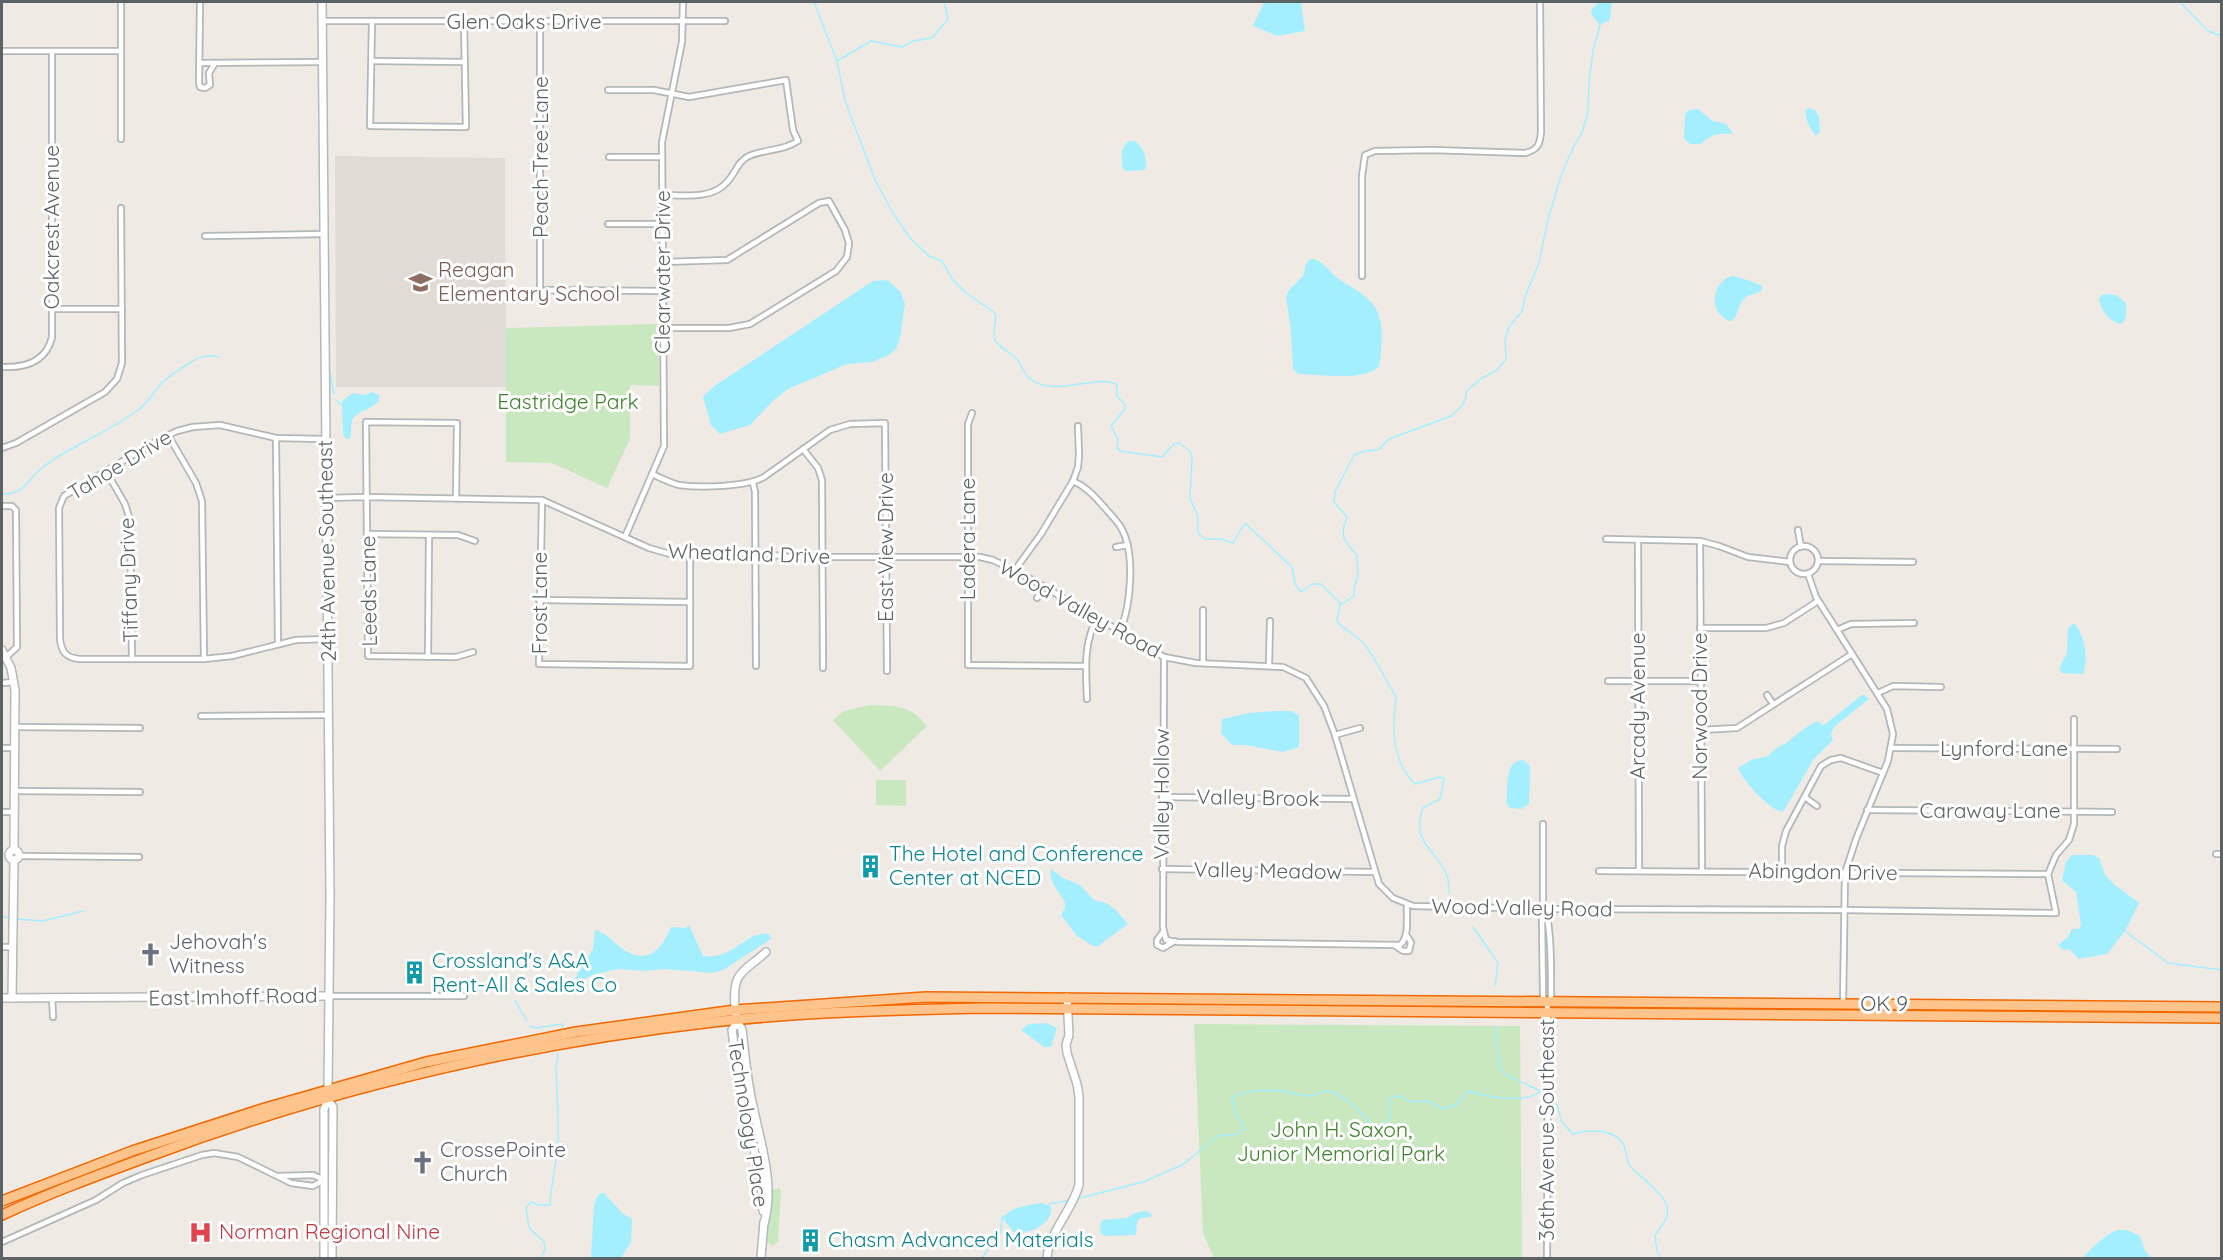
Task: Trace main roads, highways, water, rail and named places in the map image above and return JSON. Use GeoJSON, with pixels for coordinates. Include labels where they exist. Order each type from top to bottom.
{"type":"FeatureCollection","features":[{"type":"Feature","properties":{"kind":"highway","name":"OK 9"},"geometry":{"type":"LineString","coordinates":[[2,1215],[46,1195],[183,1143],[426,1062],[565,1034],[735,1010],[926,997],[2222,1018]]}},
{"type":"Feature","properties":{"kind":"highway","name":"OK 9"},"geometry":{"type":"LineString","coordinates":[[2,1201],[35,1186],[132,1151],[377,1084],[614,1035],[830,1012],[981,1008],[1843,1004],[2222,1007]]}},
{"type":"Feature","properties":{"kind":"water"},"geometry":{"type":"Polygon","coordinates":[[[1264,2],[1301,2],[1305,31],[1277,36],[1253,26],[1264,2]]]}},
{"type":"Feature","properties":{"kind":"water"},"geometry":{"type":"Polygon","coordinates":[[[1599,2],[1612,2],[1610,20],[1600,25],[1591,14],[1592,9],[1599,2]]]}},
{"type":"Feature","properties":{"kind":"water"},"geometry":{"type":"Polygon","coordinates":[[[1808,108],[1815,110],[1819,117],[1820,132],[1816,136],[1806,118],[1805,111],[1808,108]]]}},
{"type":"Feature","properties":{"kind":"water"},"geometry":{"type":"Polygon","coordinates":[[[1698,109],[1713,121],[1726,124],[1733,133],[1715,135],[1701,144],[1690,144],[1684,138],[1685,114],[1689,110],[1698,109]]]}},
{"type":"Feature","properties":{"kind":"water"},"geometry":{"type":"Polygon","coordinates":[[[1128,141],[1135,141],[1143,150],[1146,158],[1145,170],[1125,171],[1122,167],[1122,150],[1128,141]]]}},
{"type":"Feature","properties":{"kind":"water"},"geometry":{"type":"Polygon","coordinates":[[[1310,259],[1319,261],[1375,307],[1381,325],[1380,362],[1376,369],[1369,373],[1350,376],[1298,374],[1293,368],[1286,296],[1303,276],[1310,259]]]}},
{"type":"Feature","properties":{"kind":"water"},"geometry":{"type":"Polygon","coordinates":[[[1732,276],[1760,285],[1762,290],[1746,297],[1732,321],[1728,321],[1715,305],[1715,295],[1723,281],[1732,276]]]}},
{"type":"Feature","properties":{"kind":"water"},"geometry":{"type":"Polygon","coordinates":[[[887,280],[900,291],[905,304],[900,338],[896,349],[889,355],[872,362],[847,364],[788,389],[750,425],[720,434],[711,425],[703,397],[713,387],[873,281],[887,280]]]}},
{"type":"Feature","properties":{"kind":"water"},"geometry":{"type":"Polygon","coordinates":[[[2103,294],[2116,295],[2126,303],[2126,317],[2122,324],[2113,321],[2104,311],[2099,298],[2103,294]]]}},
{"type":"Feature","properties":{"kind":"water"},"geometry":{"type":"Polygon","coordinates":[[[372,392],[379,395],[379,401],[353,418],[350,439],[346,439],[343,434],[342,401],[353,393],[364,395],[372,392]]]}},
{"type":"Feature","properties":{"kind":"water"},"geometry":{"type":"Polygon","coordinates":[[[2074,623],[2085,647],[2086,661],[2083,674],[2062,673],[2059,669],[2067,653],[2068,628],[2074,623]]]}},
{"type":"Feature","properties":{"kind":"water"},"geometry":{"type":"Polygon","coordinates":[[[1863,694],[1869,699],[1835,726],[1831,734],[1833,740],[1814,759],[1783,812],[1770,806],[1745,780],[1738,768],[1751,760],[1769,756],[1817,721],[1824,725],[1863,694]]]}},
{"type":"Feature","properties":{"kind":"water"},"geometry":{"type":"Polygon","coordinates":[[[1291,711],[1299,715],[1299,747],[1283,752],[1246,745],[1232,745],[1221,733],[1222,719],[1249,713],[1291,711]]]}},
{"type":"Feature","properties":{"kind":"water"},"geometry":{"type":"Polygon","coordinates":[[[1523,760],[1530,766],[1529,804],[1521,809],[1510,808],[1506,802],[1508,776],[1512,765],[1523,760]]]}},
{"type":"Feature","properties":{"kind":"water"},"geometry":{"type":"Polygon","coordinates":[[[2072,855],[2093,855],[2099,858],[2105,875],[2139,903],[2125,931],[2107,954],[2079,959],[2069,949],[2063,950],[2058,945],[2068,937],[2072,929],[2079,929],[2081,924],[2076,892],[2062,880],[2066,862],[2072,855]]]}},
{"type":"Feature","properties":{"kind":"water"},"geometry":{"type":"Polygon","coordinates":[[[1051,869],[1063,878],[1080,885],[1094,900],[1106,903],[1115,909],[1128,924],[1098,946],[1093,946],[1077,936],[1061,915],[1065,909],[1065,903],[1054,885],[1051,869]]]}},
{"type":"Feature","properties":{"kind":"water"},"geometry":{"type":"Polygon","coordinates":[[[689,925],[703,956],[723,954],[753,936],[761,934],[769,934],[771,939],[723,970],[713,973],[665,969],[644,971],[618,969],[592,975],[577,984],[575,978],[593,949],[595,930],[606,935],[624,950],[641,956],[655,951],[671,927],[685,928],[689,925]]]}},
{"type":"Feature","properties":{"kind":"water"},"geometry":{"type":"Polygon","coordinates":[[[1046,1023],[1057,1028],[1051,1047],[1044,1047],[1021,1030],[1029,1024],[1046,1023]]]}},
{"type":"Feature","properties":{"kind":"water"},"geometry":{"type":"Polygon","coordinates":[[[601,1193],[604,1193],[623,1214],[632,1219],[631,1242],[621,1258],[591,1257],[594,1205],[601,1193]]]}},
{"type":"Feature","properties":{"kind":"water"},"geometry":{"type":"Polygon","coordinates":[[[1041,1203],[1051,1206],[1051,1212],[1045,1222],[1033,1230],[1014,1232],[1003,1219],[1014,1209],[1041,1203]]]}},
{"type":"Feature","properties":{"kind":"water"},"geometry":{"type":"Polygon","coordinates":[[[1147,1211],[1152,1215],[1141,1218],[1137,1222],[1136,1235],[1104,1236],[1100,1232],[1103,1220],[1127,1218],[1135,1213],[1147,1211]]]}},
{"type":"Feature","properties":{"kind":"water"},"geometry":{"type":"Polygon","coordinates":[[[2118,1230],[2127,1230],[2140,1236],[2145,1251],[2152,1258],[2083,1258],[2104,1238],[2118,1230]]]}},
{"type":"Feature","properties":{"kind":"waterway"},"geometry":{"type":"LineString","coordinates":[[814,2],[837,61],[845,101],[876,182],[910,238],[929,256],[942,261],[953,280],[965,292],[995,313],[994,334],[997,343],[1016,358],[1028,377],[1038,383],[1062,386],[1109,382],[1117,385],[1117,396],[1125,405],[1125,409],[1111,426],[1118,439],[1117,448],[1120,451],[1162,457],[1174,444],[1179,443],[1190,451],[1192,457],[1190,498],[1198,517],[1198,533],[1205,539],[1221,539],[1233,543],[1246,524],[1292,567],[1295,584],[1301,592],[1312,584],[1321,584],[1341,604]]}},
{"type":"Feature","properties":{"kind":"waterway"},"geometry":{"type":"LineString","coordinates":[[837,61],[871,41],[902,47],[913,41],[932,38],[948,19],[944,2]]}},
{"type":"Feature","properties":{"kind":"waterway"},"geometry":{"type":"LineString","coordinates":[[2180,2],[2208,31],[2222,36]]}},
{"type":"Feature","properties":{"kind":"waterway"},"geometry":{"type":"LineString","coordinates":[[1342,604],[1354,596],[1358,575],[1357,555],[1344,538],[1343,529],[1347,517],[1334,502],[1335,492],[1354,455],[1378,450],[1389,439],[1451,416],[1463,405],[1467,391],[1482,378],[1497,370],[1506,359],[1505,340],[1509,327],[1522,311],[1526,294],[1539,263],[1548,219],[1561,176],[1582,132],[1588,112],[1593,50],[1600,25]]}},
{"type":"Feature","properties":{"kind":"waterway"},"geometry":{"type":"LineString","coordinates":[[2,494],[21,489],[54,460],[143,406],[160,385],[181,368],[196,359],[209,356],[219,357]]}},
{"type":"Feature","properties":{"kind":"waterway"},"geometry":{"type":"LineString","coordinates":[[329,369],[334,394]]}},
{"type":"Feature","properties":{"kind":"waterway"},"geometry":{"type":"LineString","coordinates":[[336,400],[342,405]]}},
{"type":"Feature","properties":{"kind":"waterway"},"geometry":{"type":"LineString","coordinates":[[1340,604],[1337,621],[1366,646],[1396,697],[1395,743],[1397,754],[1407,775],[1415,784],[1440,777],[1444,779],[1440,799],[1423,808],[1420,829],[1426,844],[1446,873],[1449,893]]}},
{"type":"Feature","properties":{"kind":"waterway"},"geometry":{"type":"LineString","coordinates":[[16,919],[43,921],[83,911]]}},
{"type":"Feature","properties":{"kind":"waterway"},"geometry":{"type":"LineString","coordinates":[[2,916],[11,919]]}},
{"type":"Feature","properties":{"kind":"waterway"},"geometry":{"type":"LineString","coordinates":[[1473,927],[1498,963],[1495,986]]}},
{"type":"Feature","properties":{"kind":"waterway"},"geometry":{"type":"LineString","coordinates":[[2125,931],[2168,963],[2222,970]]}},
{"type":"Feature","properties":{"kind":"waterway"},"geometry":{"type":"LineString","coordinates":[[515,1001],[527,1021]]}},
{"type":"Feature","properties":{"kind":"waterway"},"geometry":{"type":"LineString","coordinates":[[530,1026],[537,1028],[562,1024],[563,1027]]}},
{"type":"Feature","properties":{"kind":"waterway"},"geometry":{"type":"LineString","coordinates":[[1495,1027],[1500,1069],[1508,1076],[1545,1093]]}},
{"type":"Feature","properties":{"kind":"waterway"},"geometry":{"type":"LineString","coordinates":[[541,1258],[545,1249],[544,1242],[529,1228],[526,1208],[531,1202],[538,1205],[550,1205],[558,1140],[556,1065],[558,1054]]}},
{"type":"Feature","properties":{"kind":"waterway"},"geometry":{"type":"LineString","coordinates":[[1076,1199],[1143,1182],[1182,1165],[1218,1136],[1238,1134],[1243,1130],[1243,1125],[1235,1112],[1232,1098],[1243,1093],[1274,1091],[1312,1096],[1325,1091],[1332,1092],[1351,1104],[1363,1115],[1369,1125],[1375,1128],[1390,1118],[1389,1100],[1394,1096],[1401,1096],[1409,1102],[1428,1101],[1443,1109],[1457,1104],[1468,1091],[1494,1097],[1516,1098],[1526,1098],[1540,1091]]}},
{"type":"Feature","properties":{"kind":"waterway"},"geometry":{"type":"LineString","coordinates":[[1549,1095],[1556,1103],[1562,1122],[1573,1134],[1595,1131],[1617,1137],[1625,1149],[1628,1163],[1662,1197],[1668,1211],[1655,1236],[1657,1251],[1661,1258]]}},
{"type":"Feature","properties":{"kind":"waterway"},"geometry":{"type":"LineString","coordinates":[[1049,1204],[1071,1200]]}},
{"type":"Feature","properties":{"kind":"waterway"},"geometry":{"type":"LineString","coordinates":[[982,1258],[1001,1232],[1004,1216]]}},
{"type":"Feature","properties":{"kind":"place","name":"Reagan Elementary School"},"geometry":{"type":"Point","coordinates":[420,282]}},
{"type":"Feature","properties":{"kind":"place","name":"The Hotel and Conference Center at NCED"},"geometry":{"type":"Point","coordinates":[871,866]}},
{"type":"Feature","properties":{"kind":"place","name":"Jehovah's Witness"},"geometry":{"type":"Point","coordinates":[151,954]}},
{"type":"Feature","properties":{"kind":"place","name":"Crossland's A&A Rent-All & Sales Co"},"geometry":{"type":"Point","coordinates":[414,973]}},
{"type":"Feature","properties":{"kind":"place","name":"CrossePointe Church"},"geometry":{"type":"Point","coordinates":[422,1162]}},
{"type":"Feature","properties":{"kind":"place","name":"Norman Regional Nine"},"geometry":{"type":"Point","coordinates":[201,1232]}},
{"type":"Feature","properties":{"kind":"place","name":"Chasm Advanced Materials"},"geometry":{"type":"Point","coordinates":[810,1240]}},
{"type":"Feature","properties":{"kind":"park label","name":"Eastridge Park"},"geometry":{"type":"Point","coordinates":[568,402]}},
{"type":"Feature","properties":{"kind":"park label","name":"John H. Saxon, Junior Memorial Park"},"geometry":{"type":"Point","coordinates":[1341,1142]}}]}
